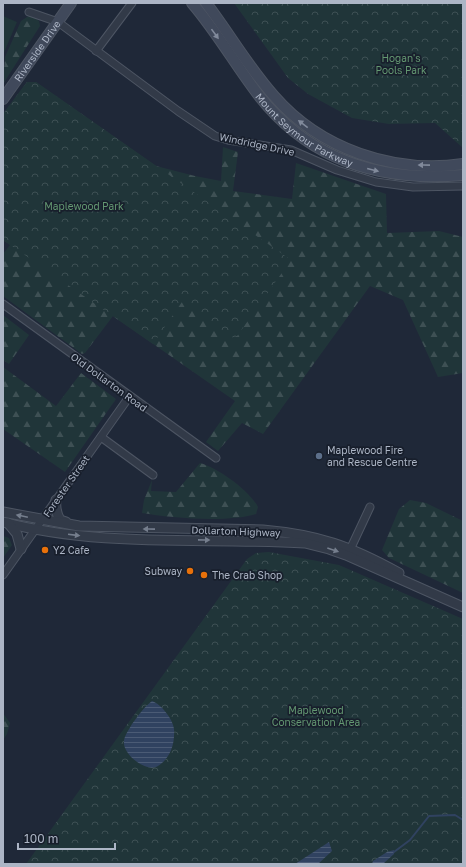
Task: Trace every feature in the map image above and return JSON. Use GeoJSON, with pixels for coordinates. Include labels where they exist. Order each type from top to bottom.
{"type":"FeatureCollection","features":[{"type":"Feature","properties":{"kind":"main road","name":"Riverside Drive"},"geometry":{"type":"LineString","coordinates":[[3,99],[71,3]]}},
{"type":"Feature","properties":{"kind":"main road","name":"Mount Seymour Parkway"},"geometry":{"type":"LineString","coordinates":[[192,3],[260,97],[287,126],[316,147],[344,161],[382,172],[414,176],[463,175]]}},
{"type":"Feature","properties":{"kind":"main road","name":"Mount Seymour Parkway"},"geometry":{"type":"LineString","coordinates":[[206,3],[257,75],[274,96],[291,114],[320,135],[351,151],[391,162],[422,165],[463,164]]}},
{"type":"Feature","properties":{"kind":"street"},"geometry":{"type":"LineString","coordinates":[[96,51],[132,3]]}},
{"type":"Feature","properties":{"kind":"street","name":"Windridge Drive"},"geometry":{"type":"LineString","coordinates":[[29,12],[58,22],[184,116],[215,136],[228,140],[291,150],[337,170],[376,182],[413,187],[463,186]]}},
{"type":"Feature","properties":{"kind":"street","name":"Old Dollarton Road"},"geometry":{"type":"LineString","coordinates":[[3,304],[216,458]]}},
{"type":"Feature","properties":{"kind":"street","name":"Forester Street"},"geometry":{"type":"LineString","coordinates":[[3,575],[130,397]]}},
{"type":"Feature","properties":{"kind":"street"},"geometry":{"type":"LineString","coordinates":[[101,437],[153,474]]}},
{"type":"Feature","properties":{"kind":"street"},"geometry":{"type":"LineString","coordinates":[[56,500],[55,509],[60,520],[73,525]]}},
{"type":"Feature","properties":{"kind":"street"},"geometry":{"type":"LineString","coordinates":[[349,552],[370,507]]}},
{"type":"Feature","properties":{"kind":"street","name":"Dollarton Highway"},"geometry":{"type":"LineString","coordinates":[[3,512],[73,525],[291,533],[328,540],[349,552]]}},
{"type":"Feature","properties":{"kind":"street"},"geometry":{"type":"LineString","coordinates":[[6,523],[17,534],[21,549]]}},
{"type":"Feature","properties":{"kind":"street","name":"Dollarton Highway"},"geometry":{"type":"LineString","coordinates":[[6,523],[94,538],[305,543],[375,559],[459,605]]}},
{"type":"Feature","properties":{"kind":"green space","name":"Hogan's Pools Park"},"geometry":{"type":"Polygon","coordinates":[[[234,3],[463,3],[463,148],[435,123],[389,124],[352,118],[308,94],[288,78],[234,3]]]}},
{"type":"Feature","properties":{"kind":"green space"},"geometry":{"type":"Polygon","coordinates":[[[30,15],[39,21],[40,26],[3,84],[5,57],[21,21],[30,15]]]}},
{"type":"Feature","properties":{"kind":"green space"},"geometry":{"type":"Polygon","coordinates":[[[3,16],[17,22],[3,55],[3,16]]]}},
{"type":"Feature","properties":{"kind":"green space"},"geometry":{"type":"Polygon","coordinates":[[[27,82],[36,82],[156,166],[221,181],[223,147],[238,152],[233,191],[292,199],[296,163],[386,194],[387,233],[439,231],[463,237],[463,373],[438,377],[403,300],[370,286],[263,434],[242,423],[218,451],[206,442],[235,401],[113,316],[85,353],[82,354],[3,296],[3,254],[10,245],[3,240],[3,114],[27,82]]]}},
{"type":"Feature","properties":{"kind":"green space","name":"Maplewood Park"},"geometry":{"type":"Polygon","coordinates":[[[27,82],[36,82],[291,260],[235,339],[182,302],[153,344],[3,240],[3,114],[27,82]]]}},
{"type":"Feature","properties":{"kind":"green space"},"geometry":{"type":"Polygon","coordinates":[[[3,315],[29,335],[9,364],[3,360],[3,315]]]}},
{"type":"Feature","properties":{"kind":"green space"},"geometry":{"type":"Polygon","coordinates":[[[3,367],[56,406],[81,373],[116,399],[65,472],[3,429],[3,367]]]}},
{"type":"Feature","properties":{"kind":"green space"},"geometry":{"type":"Polygon","coordinates":[[[200,463],[232,480],[248,494],[258,507],[256,514],[244,517],[199,519],[168,517],[142,513],[144,500],[152,480],[151,491],[176,492],[200,463]]]}},
{"type":"Feature","properties":{"kind":"green space"},"geometry":{"type":"Polygon","coordinates":[[[410,500],[426,503],[463,521],[463,593],[389,558],[382,550],[399,509],[410,500]]]}},
{"type":"Feature","properties":{"kind":"green space"},"geometry":{"type":"Polygon","coordinates":[[[3,536],[9,538],[12,545],[3,558],[3,536]]]}},
{"type":"Feature","properties":{"kind":"green space","name":"Maplewood Conservation Area"},"geometry":{"type":"Polygon","coordinates":[[[269,552],[339,565],[463,619],[463,864],[26,864],[247,559],[256,553],[269,552]]]}},
{"type":"Feature","properties":{"kind":"green space"},"geometry":{"type":"Polygon","coordinates":[[[3,713],[10,723],[7,734],[3,740],[3,713]]]}},
{"type":"Feature","properties":{"kind":"water"},"geometry":{"type":"Polygon","coordinates":[[[152,701],[163,709],[169,717],[174,729],[173,745],[169,754],[162,763],[153,768],[143,765],[132,758],[125,749],[124,744],[125,736],[132,724],[152,701]]]}},
{"type":"Feature","properties":{"kind":"water"},"geometry":{"type":"Polygon","coordinates":[[[329,842],[332,851],[318,864],[295,864],[329,842]]]}},
{"type":"Feature","properties":{"kind":"water"},"geometry":{"type":"Polygon","coordinates":[[[394,850],[394,854],[384,863],[372,864],[373,861],[387,852],[394,850]]]}},
{"type":"Feature","properties":{"kind":"waterway"},"geometry":{"type":"LineString","coordinates":[[394,852],[410,840],[429,816],[455,815],[463,820]]}},
{"type":"Feature","properties":{"kind":"place","name":"Maplewood Fire and Rescue Centre"},"geometry":{"type":"Point","coordinates":[319,456]}},
{"type":"Feature","properties":{"kind":"place","name":"Y2 Cafe"},"geometry":{"type":"Point","coordinates":[45,550]}},
{"type":"Feature","properties":{"kind":"place","name":"Subway"},"geometry":{"type":"Point","coordinates":[190,571]}},
{"type":"Feature","properties":{"kind":"place","name":"The Crab Shop"},"geometry":{"type":"Point","coordinates":[204,575]}}]}
